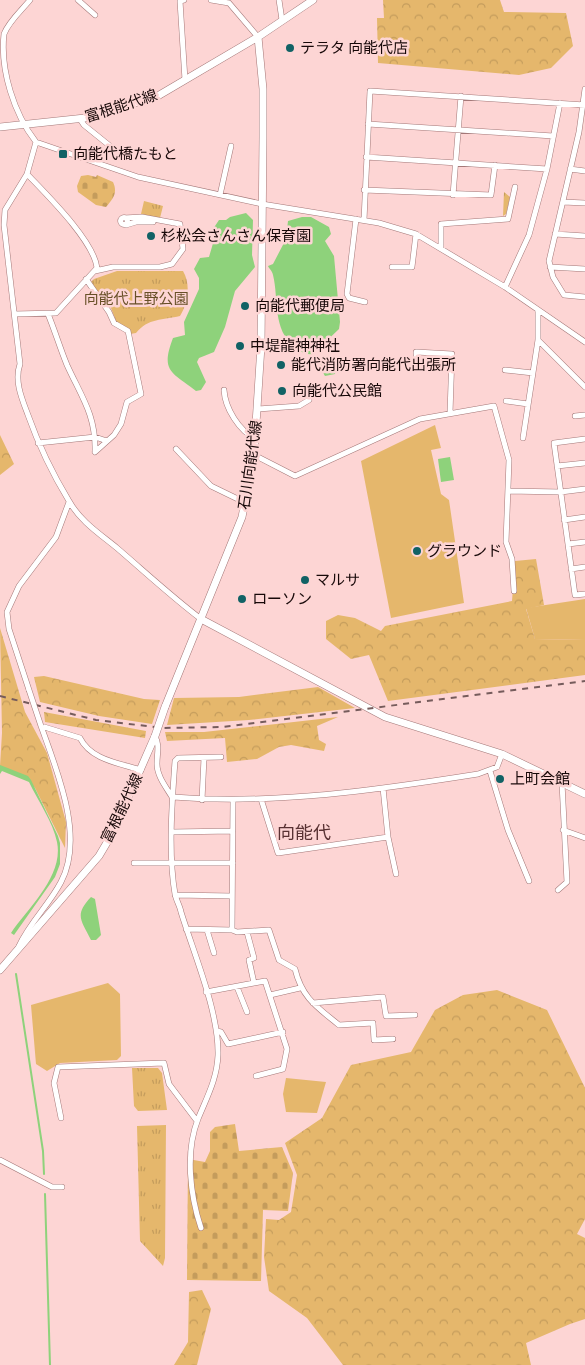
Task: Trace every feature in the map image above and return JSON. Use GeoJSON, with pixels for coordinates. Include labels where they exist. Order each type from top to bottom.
{"type":"FeatureCollection","features":[{"type":"Feature","properties":{"kind":"main road"},"geometry":{"type":"LineString","coordinates":[[258,36],[313,0]]}},
{"type":"Feature","properties":{"kind":"main road","name":"富根能代線"},"geometry":{"type":"LineString","coordinates":[[0,127],[80,119],[156,97],[258,36]]}},
{"type":"Feature","properties":{"kind":"main road","name":"石川向能代線"},"geometry":{"type":"LineString","coordinates":[[202,619],[246,503],[256,440],[261,346],[263,89],[258,36]]}},
{"type":"Feature","properties":{"kind":"main road","name":"富根能代線"},"geometry":{"type":"LineString","coordinates":[[0,970],[99,856],[112,834],[141,770],[202,619]]}},
{"type":"Feature","properties":{"kind":"main road"},"geometry":{"type":"LineString","coordinates":[[202,619],[385,717],[502,754],[585,794]]}},
{"type":"Feature","properties":{"kind":"street"},"geometry":{"type":"LineString","coordinates":[[30,0],[10,24],[1,42],[3,78],[17,117],[36,142],[138,177],[262,204],[364,220],[393,226],[416,234],[505,287],[585,342]]}},
{"type":"Feature","properties":{"kind":"street"},"geometry":{"type":"LineString","coordinates":[[78,0],[94,15]]}},
{"type":"Feature","properties":{"kind":"street"},"geometry":{"type":"LineString","coordinates":[[184,0],[180,1],[185,80]]}},
{"type":"Feature","properties":{"kind":"street"},"geometry":{"type":"LineString","coordinates":[[211,0],[229,3],[236,0]]}},
{"type":"Feature","properties":{"kind":"street"},"geometry":{"type":"LineString","coordinates":[[279,0],[282,20]]}},
{"type":"Feature","properties":{"kind":"street"},"geometry":{"type":"LineString","coordinates":[[229,3],[258,36]]}},
{"type":"Feature","properties":{"kind":"street"},"geometry":{"type":"LineString","coordinates":[[585,89],[578,137],[549,258],[553,277],[566,296],[585,297]]}},
{"type":"Feature","properties":{"kind":"street"},"geometry":{"type":"LineString","coordinates":[[364,220],[370,91],[584,105]]}},
{"type":"Feature","properties":{"kind":"street"},"geometry":{"type":"LineString","coordinates":[[453,195],[461,96]]}},
{"type":"Feature","properties":{"kind":"street"},"geometry":{"type":"LineString","coordinates":[[505,287],[529,235],[547,169],[560,103]]}},
{"type":"Feature","properties":{"kind":"street"},"geometry":{"type":"LineString","coordinates":[[80,119],[84,125],[110,146]]}},
{"type":"Feature","properties":{"kind":"street"},"geometry":{"type":"LineString","coordinates":[[368,124],[553,136]]}},
{"type":"Feature","properties":{"kind":"street"},"geometry":{"type":"LineString","coordinates":[[578,137],[585,138]]}},
{"type":"Feature","properties":{"kind":"street"},"geometry":{"type":"LineString","coordinates":[[36,142],[27,174],[5,210],[4,218],[22,398],[38,443],[69,502],[93,530],[116,547],[168,594],[202,619]]}},
{"type":"Feature","properties":{"kind":"street"},"geometry":{"type":"LineString","coordinates":[[220,195],[231,146]]}},
{"type":"Feature","properties":{"kind":"street"},"geometry":{"type":"LineString","coordinates":[[366,157],[547,169]]}},
{"type":"Feature","properties":{"kind":"street"},"geometry":{"type":"LineString","coordinates":[[364,190],[491,195],[494,166]]}},
{"type":"Feature","properties":{"kind":"street"},"geometry":{"type":"LineString","coordinates":[[570,170],[585,171]]}},
{"type":"Feature","properties":{"kind":"street"},"geometry":{"type":"LineString","coordinates":[[15,314],[56,313],[98,268],[97,261],[87,243],[27,174]]}},
{"type":"Feature","properties":{"kind":"street"},"geometry":{"type":"LineString","coordinates":[[441,248],[441,224],[508,219],[515,187]]}},
{"type":"Feature","properties":{"kind":"street"},"geometry":{"type":"LineString","coordinates":[[562,202],[585,203]]}},
{"type":"Feature","properties":{"kind":"street"},"geometry":{"type":"LineString","coordinates":[[142,217],[180,225],[149,221],[126,224],[128,220],[124,218],[142,217]]}},
{"type":"Feature","properties":{"kind":"street"},"geometry":{"type":"LineString","coordinates":[[356,219],[347,294],[349,298],[365,302]]}},
{"type":"Feature","properties":{"kind":"street"},"geometry":{"type":"LineString","coordinates":[[95,271],[113,267],[160,267],[172,264],[183,249],[180,225]]}},
{"type":"Feature","properties":{"kind":"street"},"geometry":{"type":"LineString","coordinates":[[392,267],[412,266],[416,234]]}},
{"type":"Feature","properties":{"kind":"street"},"geometry":{"type":"LineString","coordinates":[[555,234],[585,236]]}},
{"type":"Feature","properties":{"kind":"street"},"geometry":{"type":"LineString","coordinates":[[550,267],[585,269]]}},
{"type":"Feature","properties":{"kind":"street"},"geometry":{"type":"LineString","coordinates":[[48,314],[68,366],[89,408],[95,437],[95,452],[121,424],[127,402],[141,394],[128,331],[114,323],[109,312],[86,279]]}},
{"type":"Feature","properties":{"kind":"street"},"geometry":{"type":"LineString","coordinates":[[523,438],[538,340],[538,310]]}},
{"type":"Feature","properties":{"kind":"street"},"geometry":{"type":"LineString","coordinates":[[538,340],[585,387]]}},
{"type":"Feature","properties":{"kind":"street"},"geometry":{"type":"LineString","coordinates":[[417,368],[416,352],[452,354],[450,413]]}},
{"type":"Feature","properties":{"kind":"street"},"geometry":{"type":"LineString","coordinates":[[505,370],[533,373]]}},
{"type":"Feature","properties":{"kind":"street"},"geometry":{"type":"LineString","coordinates":[[224,390],[225,402],[246,435],[256,440]]}},
{"type":"Feature","properties":{"kind":"street"},"geometry":{"type":"LineString","coordinates":[[258,409],[299,406],[309,400]]}},
{"type":"Feature","properties":{"kind":"street"},"geometry":{"type":"LineString","coordinates":[[506,401],[528,404]]}},
{"type":"Feature","properties":{"kind":"street"},"geometry":{"type":"LineString","coordinates":[[254,456],[295,476],[404,424],[420,419],[494,406],[509,460],[506,542],[512,559],[514,591]]}},
{"type":"Feature","properties":{"kind":"street"},"geometry":{"type":"LineString","coordinates":[[576,416],[585,415]]}},
{"type":"Feature","properties":{"kind":"street"},"geometry":{"type":"LineString","coordinates":[[38,443],[95,437],[107,441]]}},
{"type":"Feature","properties":{"kind":"street"},"geometry":{"type":"LineString","coordinates":[[585,439],[554,443],[575,595],[585,594]]}},
{"type":"Feature","properties":{"kind":"street"},"geometry":{"type":"LineString","coordinates":[[176,449],[211,486],[246,503]]}},
{"type":"Feature","properties":{"kind":"street"},"geometry":{"type":"LineString","coordinates":[[557,466],[585,463]]}},
{"type":"Feature","properties":{"kind":"street"},"geometry":{"type":"LineString","coordinates":[[508,491],[561,492],[585,489]]}},
{"type":"Feature","properties":{"kind":"street"},"geometry":{"type":"LineString","coordinates":[[18,949],[26,930],[61,882],[70,862],[70,822],[9,629],[7,612],[19,586],[56,537],[69,502]]}},
{"type":"Feature","properties":{"kind":"street"},"geometry":{"type":"LineString","coordinates":[[564,520],[585,517]]}},
{"type":"Feature","properties":{"kind":"street"},"geometry":{"type":"LineString","coordinates":[[568,544],[585,542]]}},
{"type":"Feature","properties":{"kind":"street"},"geometry":{"type":"LineString","coordinates":[[571,569],[585,567]]}},
{"type":"Feature","properties":{"kind":"street"},"geometry":{"type":"LineString","coordinates":[[41,726],[80,738],[85,748],[99,757],[141,770]]}},
{"type":"Feature","properties":{"kind":"street"},"geometry":{"type":"LineString","coordinates":[[155,736],[159,745],[157,765],[161,780],[173,797],[202,800],[233,801],[344,794],[490,771],[496,767],[502,754]]}},
{"type":"Feature","properties":{"kind":"street"},"geometry":{"type":"LineString","coordinates":[[201,1228],[196,1211],[190,1157],[197,1121],[216,1077],[217,1031],[175,895],[172,832],[173,797],[175,761],[178,758],[221,757]]}},
{"type":"Feature","properties":{"kind":"street"},"geometry":{"type":"LineString","coordinates":[[202,800],[204,758]]}},
{"type":"Feature","properties":{"kind":"street"},"geometry":{"type":"LineString","coordinates":[[490,771],[508,830],[529,881]]}},
{"type":"Feature","properties":{"kind":"street"},"geometry":{"type":"LineString","coordinates":[[558,890],[567,882],[562,783]]}},
{"type":"Feature","properties":{"kind":"street"},"geometry":{"type":"LineString","coordinates":[[383,788],[388,836],[396,874]]}},
{"type":"Feature","properties":{"kind":"street"},"geometry":{"type":"LineString","coordinates":[[261,799],[278,853],[388,836]]}},
{"type":"Feature","properties":{"kind":"street"},"geometry":{"type":"LineString","coordinates":[[232,930],[233,801]]}},
{"type":"Feature","properties":{"kind":"street"},"geometry":{"type":"LineString","coordinates":[[564,830],[585,838]]}},
{"type":"Feature","properties":{"kind":"street"},"geometry":{"type":"LineString","coordinates":[[172,832],[233,831]]}},
{"type":"Feature","properties":{"kind":"street"},"geometry":{"type":"LineString","coordinates":[[134,863],[233,863]]}},
{"type":"Feature","properties":{"kind":"street"},"geometry":{"type":"LineString","coordinates":[[175,895],[232,896]]}},
{"type":"Feature","properties":{"kind":"street"},"geometry":{"type":"LineString","coordinates":[[186,929],[247,932],[269,930],[279,960],[295,970],[300,988],[313,1003],[339,1025],[373,1023],[374,1040],[393,1038]]}},
{"type":"Feature","properties":{"kind":"street"},"geometry":{"type":"LineString","coordinates":[[207,930],[214,953]]}},
{"type":"Feature","properties":{"kind":"street"},"geometry":{"type":"LineString","coordinates":[[247,932],[254,958],[249,960],[254,983]]}},
{"type":"Feature","properties":{"kind":"street"},"geometry":{"type":"LineString","coordinates":[[206,992],[265,981],[287,1049],[284,1069],[256,1076]]}},
{"type":"Feature","properties":{"kind":"street"},"geometry":{"type":"LineString","coordinates":[[237,987],[246,1012]]}},
{"type":"Feature","properties":{"kind":"street"},"geometry":{"type":"LineString","coordinates":[[270,995],[300,988]]}},
{"type":"Feature","properties":{"kind":"street"},"geometry":{"type":"LineString","coordinates":[[313,1003],[383,997],[386,1016],[415,1015]]}},
{"type":"Feature","properties":{"kind":"street"},"geometry":{"type":"LineString","coordinates":[[217,1031],[221,1032],[228,1044],[282,1032]]}},
{"type":"Feature","properties":{"kind":"street"},"geometry":{"type":"LineString","coordinates":[[61,1118],[54,1083],[58,1067],[164,1063],[169,1084],[197,1121]]}},
{"type":"Feature","properties":{"kind":"street"},"geometry":{"type":"LineString","coordinates":[[0,1160],[52,1187],[62,1187]]}},
{"type":"Feature","properties":{"kind":"green space"},"geometry":{"type":"Polygon","coordinates":[[[383,0],[500,0],[504,12],[566,13],[573,46],[551,68],[519,75],[378,63],[377,18],[384,18],[383,0]]]}},
{"type":"Feature","properties":{"kind":"green space"},"geometry":{"type":"Polygon","coordinates":[[[97,175],[113,182],[114,196],[106,207],[96,205],[78,192],[77,186],[81,176],[96,177],[97,175]]]}},
{"type":"Feature","properties":{"kind":"green space"},"geometry":{"type":"Polygon","coordinates":[[[504,192],[510,197],[506,214],[503,216],[504,192]]]}},
{"type":"Feature","properties":{"kind":"green space"},"geometry":{"type":"Polygon","coordinates":[[[144,201],[163,206],[160,218],[141,214],[144,201]]]}},
{"type":"Feature","properties":{"kind":"green space","name":"向能代上野公園"},"geometry":{"type":"Polygon","coordinates":[[[117,271],[183,271],[187,282],[188,294],[180,316],[151,322],[136,333],[130,334],[116,321],[111,308],[90,283],[94,279],[117,271]]]}},
{"type":"Feature","properties":{"kind":"green space","name":"グラウンド"},"geometry":{"type":"Polygon","coordinates":[[[435,425],[441,448],[431,450],[441,494],[449,500],[464,603],[391,618],[361,461],[435,425]]]}},
{"type":"Feature","properties":{"kind":"green space"},"geometry":{"type":"Polygon","coordinates":[[[0,435],[14,464],[0,475],[0,435]]]}},
{"type":"Feature","properties":{"kind":"green space"},"geometry":{"type":"Polygon","coordinates":[[[536,559],[544,605],[526,609],[535,639],[585,640],[585,675],[388,701],[369,655],[351,659],[326,639],[326,621],[338,615],[355,618],[381,631],[385,626],[512,601],[515,561],[536,559]]]}},
{"type":"Feature","properties":{"kind":"green space"},"geometry":{"type":"Polygon","coordinates":[[[585,599],[585,640],[535,639],[526,608],[585,599]]]}},
{"type":"Feature","properties":{"kind":"green space"},"geometry":{"type":"Polygon","coordinates":[[[0,628],[25,712],[47,753],[66,822],[65,848],[35,788],[25,777],[0,766],[2,733],[0,628]]]}},
{"type":"Feature","properties":{"kind":"green space"},"geometry":{"type":"Polygon","coordinates":[[[44,676],[144,699],[160,700],[152,724],[99,716],[40,702],[34,677],[44,676]]]}},
{"type":"Feature","properties":{"kind":"green space"},"geometry":{"type":"Polygon","coordinates":[[[318,687],[355,708],[249,720],[167,725],[174,698],[239,697],[318,687]]]}},
{"type":"Feature","properties":{"kind":"green space"},"geometry":{"type":"Polygon","coordinates":[[[44,712],[146,731],[145,738],[45,722],[44,712]]]}},
{"type":"Feature","properties":{"kind":"green space"},"geometry":{"type":"Polygon","coordinates":[[[338,717],[317,726],[319,740],[326,744],[324,751],[291,745],[279,747],[257,759],[227,762],[225,738],[167,741],[165,732],[204,732],[338,717]]]}},
{"type":"Feature","properties":{"kind":"green space"},"geometry":{"type":"Polygon","coordinates":[[[108,983],[120,994],[121,1056],[117,1060],[60,1063],[47,1071],[36,1064],[31,1005],[108,983]]]}},
{"type":"Feature","properties":{"kind":"green space"},"geometry":{"type":"Polygon","coordinates":[[[497,990],[547,1010],[585,1088],[585,1219],[577,1234],[585,1238],[585,1319],[526,1343],[531,1365],[343,1365],[307,1318],[269,1291],[264,1257],[266,1219],[279,1220],[291,1212],[297,1175],[285,1143],[322,1118],[351,1065],[411,1052],[435,1010],[463,995],[497,990]]]}},
{"type":"Feature","properties":{"kind":"green space"},"geometry":{"type":"Polygon","coordinates":[[[132,1068],[158,1068],[162,1073],[167,1110],[138,1111],[134,1106],[132,1068]]]}},
{"type":"Feature","properties":{"kind":"green space"},"geometry":{"type":"Polygon","coordinates":[[[286,1078],[326,1082],[317,1113],[286,1112],[283,1094],[286,1078]]]}},
{"type":"Feature","properties":{"kind":"green space"},"geometry":{"type":"Polygon","coordinates":[[[235,1124],[239,1151],[282,1147],[293,1173],[288,1211],[263,1210],[261,1281],[187,1280],[188,1159],[205,1162],[210,1151],[210,1132],[215,1127],[235,1124]]]}},
{"type":"Feature","properties":{"kind":"green space"},"geometry":{"type":"Polygon","coordinates":[[[166,1125],[165,1258],[163,1266],[140,1241],[137,1126],[166,1125]]]}},
{"type":"Feature","properties":{"kind":"green space"},"geometry":{"type":"Polygon","coordinates":[[[202,1290],[211,1309],[197,1365],[174,1365],[188,1342],[189,1292],[202,1290]]]}},
{"type":"Feature","properties":{"kind":"shaded area"},"geometry":{"type":"Polygon","coordinates":[[[246,213],[253,220],[252,255],[255,267],[235,291],[225,327],[214,352],[199,358],[197,362],[206,382],[201,390],[196,391],[171,370],[168,365],[169,349],[173,338],[185,335],[184,322],[199,289],[199,278],[194,269],[200,258],[209,257],[214,240],[213,229],[219,220],[226,220],[230,217],[246,213]]]}},
{"type":"Feature","properties":{"kind":"shaded area"},"geometry":{"type":"Polygon","coordinates":[[[302,217],[311,217],[329,227],[331,234],[325,241],[334,256],[340,322],[339,329],[313,354],[305,354],[299,350],[288,340],[283,332],[278,314],[273,275],[268,266],[273,264],[286,239],[288,221],[302,217]]]}},
{"type":"Feature","properties":{"kind":"shaded area"},"geometry":{"type":"Polygon","coordinates":[[[324,356],[336,357],[335,374],[325,376],[319,366],[324,356]]]}},
{"type":"Feature","properties":{"kind":"shaded area"},"geometry":{"type":"Polygon","coordinates":[[[450,457],[454,480],[441,482],[438,459],[450,457]]]}},
{"type":"Feature","properties":{"kind":"shaded area"},"geometry":{"type":"Polygon","coordinates":[[[0,765],[28,776],[58,836],[60,843],[60,864],[55,877],[14,935],[11,933],[50,879],[58,855],[57,842],[49,819],[29,782],[2,771],[0,774],[0,765]]]}},
{"type":"Feature","properties":{"kind":"shaded area"},"geometry":{"type":"Polygon","coordinates":[[[91,897],[95,899],[101,935],[96,940],[91,940],[81,918],[82,908],[91,897]]]}},
{"type":"Feature","properties":{"kind":"waterway"},"geometry":{"type":"LineString","coordinates":[[16,974],[43,1151],[44,1174]]}},
{"type":"Feature","properties":{"kind":"waterway"},"geometry":{"type":"LineString","coordinates":[[45,1194],[50,1365]]}},
{"type":"Feature","properties":{"kind":"railway"},"geometry":{"type":"LineString","coordinates":[[0,696],[96,720],[163,728],[223,727],[585,681]]}},
{"type":"Feature","properties":{"kind":"place","name":"テラタ 向能代店"},"geometry":{"type":"Point","coordinates":[290,48]}},
{"type":"Feature","properties":{"kind":"place","name":"向能代橋たもと"},"geometry":{"type":"Point","coordinates":[63,154]}},
{"type":"Feature","properties":{"kind":"place","name":"杉松会さんさん保育園"},"geometry":{"type":"Point","coordinates":[151,236]}},
{"type":"Feature","properties":{"kind":"place","name":"向能代郵便局"},"geometry":{"type":"Point","coordinates":[245,306]}},
{"type":"Feature","properties":{"kind":"place","name":"中堤龍神神社"},"geometry":{"type":"Point","coordinates":[240,346]}},
{"type":"Feature","properties":{"kind":"place","name":"能代消防署向能代出張所"},"geometry":{"type":"Point","coordinates":[281,365]}},
{"type":"Feature","properties":{"kind":"place","name":"向能代公民館"},"geometry":{"type":"Point","coordinates":[282,391]}},
{"type":"Feature","properties":{"kind":"place","name":"グラウンド"},"geometry":{"type":"Point","coordinates":[417,551]}},
{"type":"Feature","properties":{"kind":"place","name":"マルサ"},"geometry":{"type":"Point","coordinates":[305,580]}},
{"type":"Feature","properties":{"kind":"place","name":"ローソン"},"geometry":{"type":"Point","coordinates":[242,599]}},
{"type":"Feature","properties":{"kind":"place","name":"上町会館"},"geometry":{"type":"Point","coordinates":[500,779]}},
{"type":"Feature","properties":{"kind":"district","name":"向能代"},"geometry":{"type":"Point","coordinates":[304,833]}}]}
